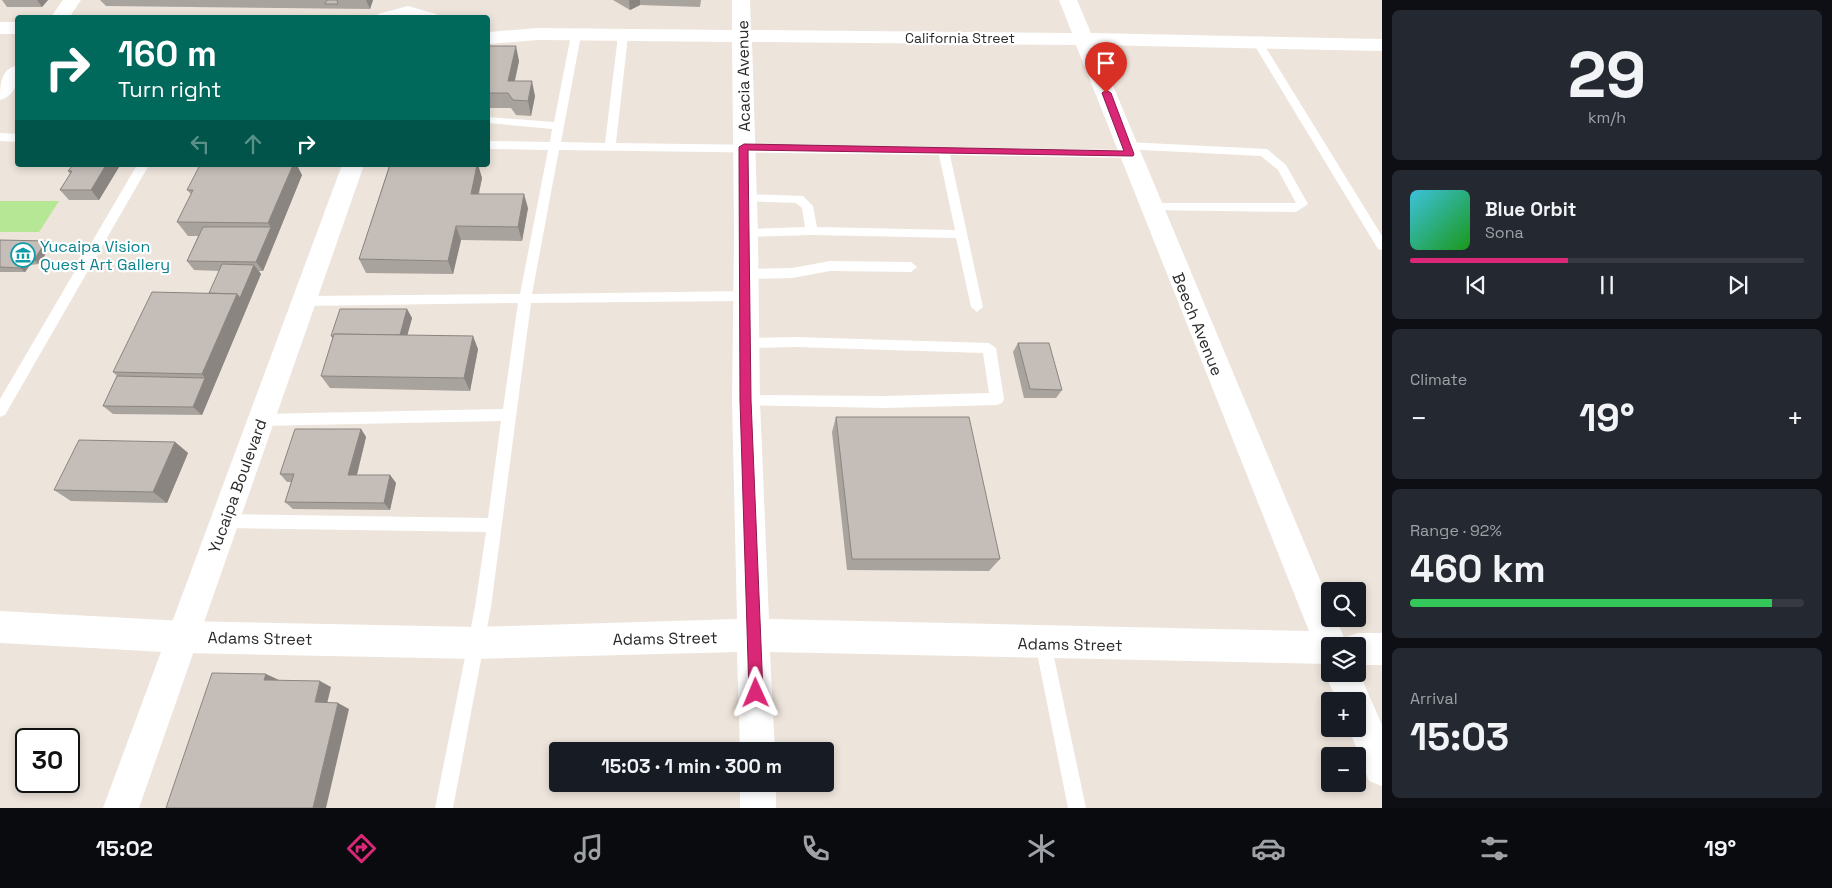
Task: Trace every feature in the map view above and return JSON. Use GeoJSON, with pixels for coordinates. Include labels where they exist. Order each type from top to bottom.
{"type":"FeatureCollection","features":[{"type":"Feature","properties":{"kind":"street"},"geometry":{"type":"LineString","coordinates":[[61,15],[72,0]]}},
{"type":"Feature","properties":{"kind":"street"},"geometry":{"type":"LineString","coordinates":[[388,15],[405,0]]}},
{"type":"Feature","properties":{"kind":"street"},"geometry":{"type":"LineString","coordinates":[[427,0],[430,15]]}},
{"type":"Feature","properties":{"kind":"street","name":"Acacia Avenue"},"geometry":{"type":"LineString","coordinates":[[741,0],[746,233],[746,400],[757,742]]}},
{"type":"Feature","properties":{"kind":"street","name":"Beech Avenue"},"geometry":{"type":"LineString","coordinates":[[1068,0],[1326,637]]}},
{"type":"Feature","properties":{"kind":"street"},"geometry":{"type":"LineString","coordinates":[[395,15],[408,12],[419,15]]}},
{"type":"Feature","properties":{"kind":"street"},"geometry":{"type":"LineString","coordinates":[[0,28],[15,28]]}},
{"type":"Feature","properties":{"kind":"street","name":"California Street"},"geometry":{"type":"LineString","coordinates":[[490,29],[518,30],[538,34]]}},
{"type":"Feature","properties":{"kind":"street","name":"California Street"},"geometry":{"type":"LineString","coordinates":[[490,38],[538,34],[1085,39],[1382,45]]}},
{"type":"Feature","properties":{"kind":"street"},"geometry":{"type":"LineString","coordinates":[[0,93],[15,75]]}},
{"type":"Feature","properties":{"kind":"street","name":"Yucaipa Boulevard"},"geometry":{"type":"LineString","coordinates":[[121,808],[352,167]]}},
{"type":"Feature","properties":{"kind":"street","name":"Adams Street"},"geometry":{"type":"LineString","coordinates":[[0,627],[183,637],[476,643],[754,635],[1043,643],[1321,647]]}},
{"type":"Feature","properties":{"kind":"street"},"geometry":{"type":"LineString","coordinates":[[1366,649],[1382,649]]}},
{"type":"Feature","properties":{"kind":"street"},"geometry":{"type":"LineString","coordinates":[[1366,729],[1382,768]]}},
{"type":"Feature","properties":{"kind":"street"},"geometry":{"type":"LineString","coordinates":[[758,792],[758,808]]}},
{"type":"Feature","properties":{"kind":"lane"},"geometry":{"type":"LineString","coordinates":[[444,808],[483,607],[525,298],[576,35]]}},
{"type":"Feature","properties":{"kind":"lane"},"geometry":{"type":"LineString","coordinates":[[610,146],[623,36]]}},
{"type":"Feature","properties":{"kind":"lane"},"geometry":{"type":"LineString","coordinates":[[1258,43],[1382,246]]}},
{"type":"Feature","properties":{"kind":"lane"},"geometry":{"type":"LineString","coordinates":[[490,120],[557,126]]}},
{"type":"Feature","properties":{"kind":"lane"},"geometry":{"type":"LineString","coordinates":[[0,137],[15,138]]}},
{"type":"Feature","properties":{"kind":"lane"},"geometry":{"type":"LineString","coordinates":[[490,145],[944,151],[1129,150],[1263,152],[1275,158],[1287,172],[1302,204],[1296,208],[1151,207]]}},
{"type":"Feature","properties":{"kind":"lane"},"geometry":{"type":"LineString","coordinates":[[944,151],[976,307]]}},
{"type":"Feature","properties":{"kind":"lane"},"geometry":{"type":"LineString","coordinates":[[0,411],[142,167]]}},
{"type":"Feature","properties":{"kind":"lane"},"geometry":{"type":"LineString","coordinates":[[744,198],[799,199],[807,206],[812,231]]}},
{"type":"Feature","properties":{"kind":"lane"},"geometry":{"type":"LineString","coordinates":[[746,233],[812,231],[962,234]]}},
{"type":"Feature","properties":{"kind":"lane"},"geometry":{"type":"LineString","coordinates":[[303,301],[525,298],[745,285],[830,266],[911,267]]}},
{"type":"Feature","properties":{"kind":"lane"},"geometry":{"type":"LineString","coordinates":[[746,343],[796,342],[989,348],[996,399],[884,402],[746,400]]}},
{"type":"Feature","properties":{"kind":"lane"},"geometry":{"type":"LineString","coordinates":[[260,420],[510,415]]}},
{"type":"Feature","properties":{"kind":"lane"},"geometry":{"type":"LineString","coordinates":[[224,521],[494,525]]}},
{"type":"Feature","properties":{"kind":"lane"},"geometry":{"type":"LineString","coordinates":[[1043,643],[1077,808]]}},
{"type":"Feature","properties":{"kind":"green space"},"geometry":{"type":"Polygon","coordinates":[[[0,201],[59,201],[39,232],[0,232],[0,201]]]}},
{"type":"Feature","properties":{"kind":"building"},"geometry":{"type":"Polygon","coordinates":[[[327,0],[337,0],[338,4],[325,4],[327,0]]]}},
{"type":"Feature","properties":{"kind":"building"},"geometry":{"type":"Polygon","coordinates":[[[490,46],[516,46],[508,81],[532,81],[528,101],[513,100],[508,93],[490,93],[490,46]]]}},
{"type":"Feature","properties":{"kind":"building"},"geometry":{"type":"Polygon","coordinates":[[[71,167],[105,167],[91,190],[60,190],[72,171],[68,171],[71,167]]]}},
{"type":"Feature","properties":{"kind":"building"},"geometry":{"type":"Polygon","coordinates":[[[199,167],[292,167],[268,223],[177,222],[193,190],[187,190],[199,167]]]}},
{"type":"Feature","properties":{"kind":"building"},"geometry":{"type":"Polygon","coordinates":[[[389,167],[477,167],[471,194],[524,194],[518,227],[456,226],[448,261],[359,259],[389,167]]]}},
{"type":"Feature","properties":{"kind":"building"},"geometry":{"type":"Polygon","coordinates":[[[203,227],[271,227],[256,262],[187,261],[203,227]]]}},
{"type":"Feature","properties":{"kind":"building","name":"Yucaipa Vision Quest Art Gallery"},"geometry":{"type":"Polygon","coordinates":[[[0,240],[46,241],[34,260],[25,260],[20,268],[0,267],[0,240]]]}},
{"type":"Feature","properties":{"kind":"building"},"geometry":{"type":"Polygon","coordinates":[[[222,264],[254,265],[240,298],[237,294],[209,293],[222,264]]]}},
{"type":"Feature","properties":{"kind":"building"},"geometry":{"type":"Polygon","coordinates":[[[152,292],[237,294],[202,374],[113,372],[152,292]]]}},
{"type":"Feature","properties":{"kind":"building"},"geometry":{"type":"Polygon","coordinates":[[[340,309],[407,309],[400,335],[334,334],[334,336],[331,336],[340,309]]]}},
{"type":"Feature","properties":{"kind":"building"},"geometry":{"type":"Polygon","coordinates":[[[334,334],[473,336],[464,378],[321,376],[334,334]]]}},
{"type":"Feature","properties":{"kind":"building"},"geometry":{"type":"Polygon","coordinates":[[[1018,343],[1049,343],[1062,390],[1030,389],[1018,343]]]}},
{"type":"Feature","properties":{"kind":"building"},"geometry":{"type":"Polygon","coordinates":[[[117,376],[205,378],[193,407],[103,406],[117,376]]]}},
{"type":"Feature","properties":{"kind":"building"},"geometry":{"type":"Polygon","coordinates":[[[836,417],[969,417],[1000,559],[852,559],[836,417]]]}},
{"type":"Feature","properties":{"kind":"building"},"geometry":{"type":"Polygon","coordinates":[[[295,429],[361,429],[348,475],[390,475],[384,503],[285,502],[294,474],[280,474],[295,429]]]}},
{"type":"Feature","properties":{"kind":"building"},"geometry":{"type":"Polygon","coordinates":[[[79,440],[175,442],[153,492],[54,490],[79,440]]]}},
{"type":"Feature","properties":{"kind":"building"},"geometry":{"type":"Polygon","coordinates":[[[212,673],[266,674],[264,680],[320,681],[315,702],[338,703],[313,808],[166,808],[212,673]]]}},
{"type":"Feature","properties":{"kind":"place","name":"Yucaipa Vision Quest Art Gallery"},"geometry":{"type":"Point","coordinates":[23,255]}},
{"type":"Feature","properties":{"kind":"route"},"geometry":{"type":"LineString","coordinates":[[756,693],[746,400],[744,147],[1130,154],[1106,93]]}}]}
